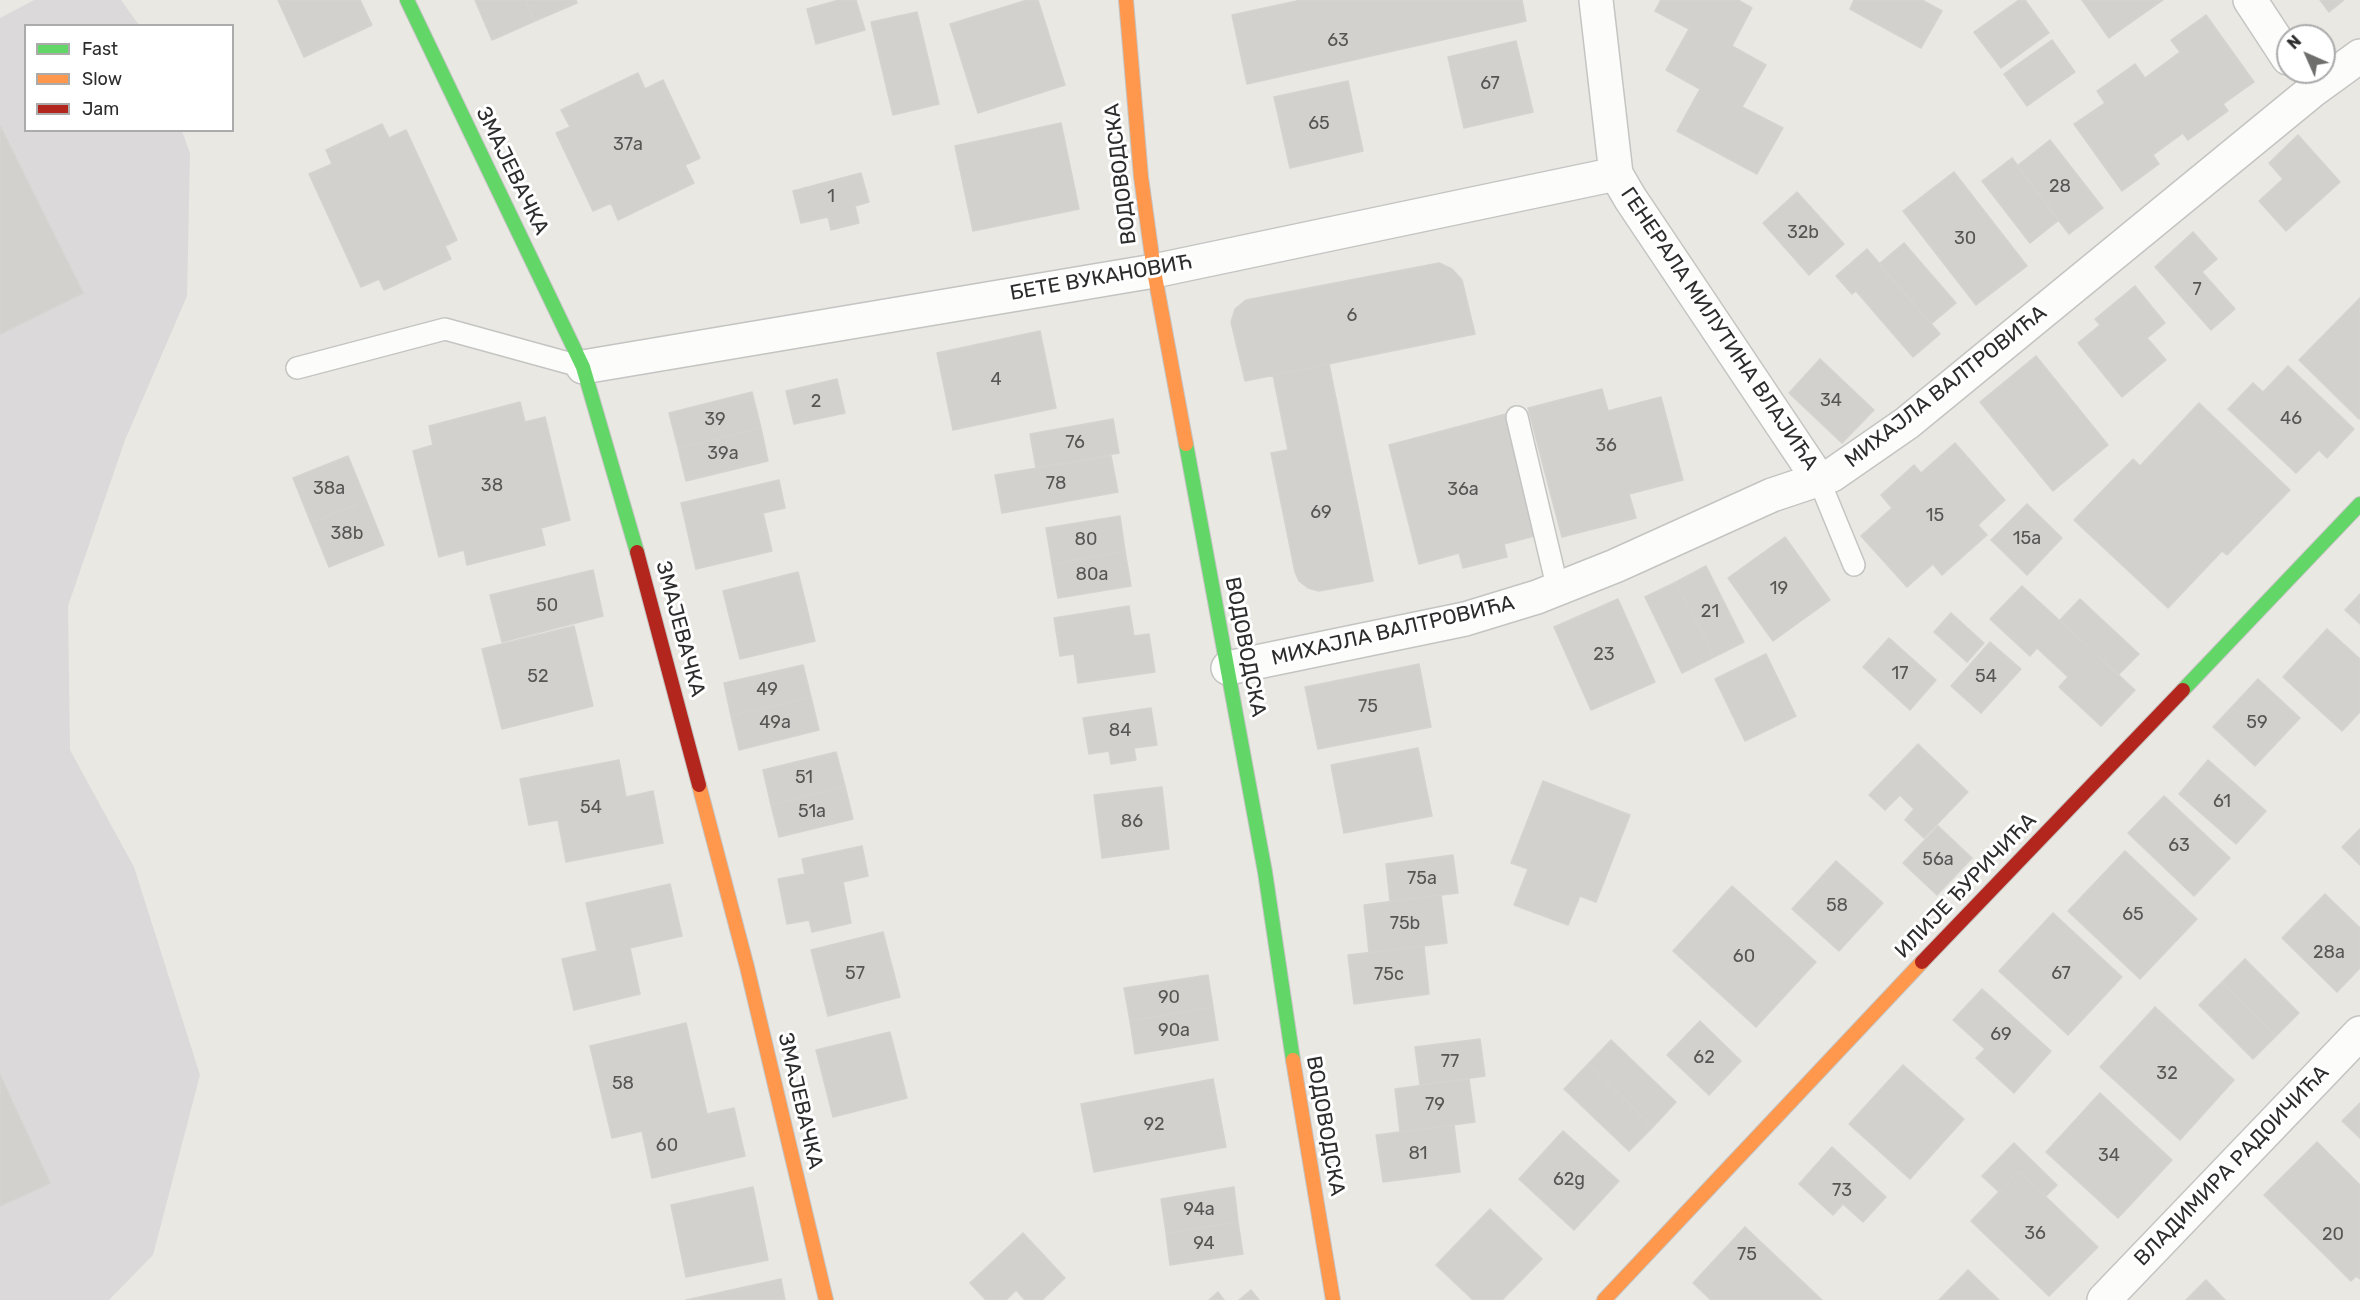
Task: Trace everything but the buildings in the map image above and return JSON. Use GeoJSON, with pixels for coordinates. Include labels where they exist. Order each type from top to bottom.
{"type":"FeatureCollection","features":[{"type":"Feature","properties":{"kind":"street","name":"ЗМАЈЕВАЧКА"},"geometry":{"type":"LineString","coordinates":[[407,0],[583,367],[648,592],[747,967],[826,1300]]}},
{"type":"Feature","properties":{"kind":"street","name":"ВОДОВОДСКА"},"geometry":{"type":"LineString","coordinates":[[1126,0],[1141,177],[1154,271],[1265,872],[1283,1003],[1333,1300]]}},
{"type":"Feature","properties":{"kind":"street","name":"ГЕНЕРАЛА МИЛУТИНА ВЛАЈИЋА"},"geometry":{"type":"LineString","coordinates":[[1596,0],[1616,174],[1819,480]]}},
{"type":"Feature","properties":{"kind":"street"},"geometry":{"type":"LineString","coordinates":[[2250,0],[2276,40]]}},
{"type":"Feature","properties":{"kind":"street","name":"МИХАЈЛА ВАЛТРОВИЋА"},"geometry":{"type":"LineString","coordinates":[[2336,67],[2360,56]]}},
{"type":"Feature","properties":{"kind":"street","name":"МИХАЈЛА ВАЛТРОВИЋА"},"geometry":{"type":"LineString","coordinates":[[1228,668],[1465,619],[1558,590],[1772,495],[1819,480],[1846,467],[1915,416],[2302,84]]}},
{"type":"Feature","properties":{"kind":"street","name":"БЕТЕ ВУКАНОВИЋ"},"geometry":{"type":"LineString","coordinates":[[583,367],[1110,276],[1154,271],[1616,174]]}},
{"type":"Feature","properties":{"kind":"street","name":"ИЛИЈЕ ЂУРИЧИЋА"},"geometry":{"type":"LineString","coordinates":[[1604,1300],[1889,997],[2360,504]]}},
{"type":"Feature","properties":{"kind":"street","name":"ВЛАДИМИРА РАДОИЧИЋА"},"geometry":{"type":"LineString","coordinates":[[2104,1300],[2360,1033]]}},
{"type":"Feature","properties":{"kind":"lane"},"geometry":{"type":"LineString","coordinates":[[297,368],[445,329],[583,367]]}},
{"type":"Feature","properties":{"kind":"lane"},"geometry":{"type":"LineString","coordinates":[[1517,417],[1558,590]]}},
{"type":"Feature","properties":{"kind":"lane"},"geometry":{"type":"LineString","coordinates":[[1819,480],[1854,565]]}},
{"type":"Feature","properties":{"kind":"shaded area"},"geometry":{"type":"Polygon","coordinates":[[[34,0],[121,0],[138,24],[24,24],[24,132],[182,132],[190,153],[187,296],[125,440],[68,606],[70,750],[134,867],[200,1075],[153,1255],[109,1300],[0,1300],[0,18],[34,0]]]}},
{"type":"Feature","properties":{"kind":"traffic: fast"},"geometry":{"type":"LineString","coordinates":[[407,0],[583,367],[637,552]]}},
{"type":"Feature","properties":{"kind":"traffic: fast"},"geometry":{"type":"LineString","coordinates":[[1186,444],[1265,872],[1293,1060]]}},
{"type":"Feature","properties":{"kind":"traffic: fast"},"geometry":{"type":"LineString","coordinates":[[2183,690],[2360,504]]}},
{"type":"Feature","properties":{"kind":"traffic: slow"},"geometry":{"type":"LineString","coordinates":[[1126,0],[1141,177],[1154,271],[1186,444]]}},
{"type":"Feature","properties":{"kind":"traffic: slow"},"geometry":{"type":"LineString","coordinates":[[699,785],[747,967],[826,1300]]}},
{"type":"Feature","properties":{"kind":"traffic: slow"},"geometry":{"type":"LineString","coordinates":[[1604,1300],[1922,962]]}},
{"type":"Feature","properties":{"kind":"traffic: slow"},"geometry":{"type":"LineString","coordinates":[[1293,1060],[1333,1300]]}},
{"type":"Feature","properties":{"kind":"traffic: jam"},"geometry":{"type":"LineString","coordinates":[[637,552],[699,785]]}},
{"type":"Feature","properties":{"kind":"traffic: jam"},"geometry":{"type":"LineString","coordinates":[[1922,962],[2183,690]]}}]}
